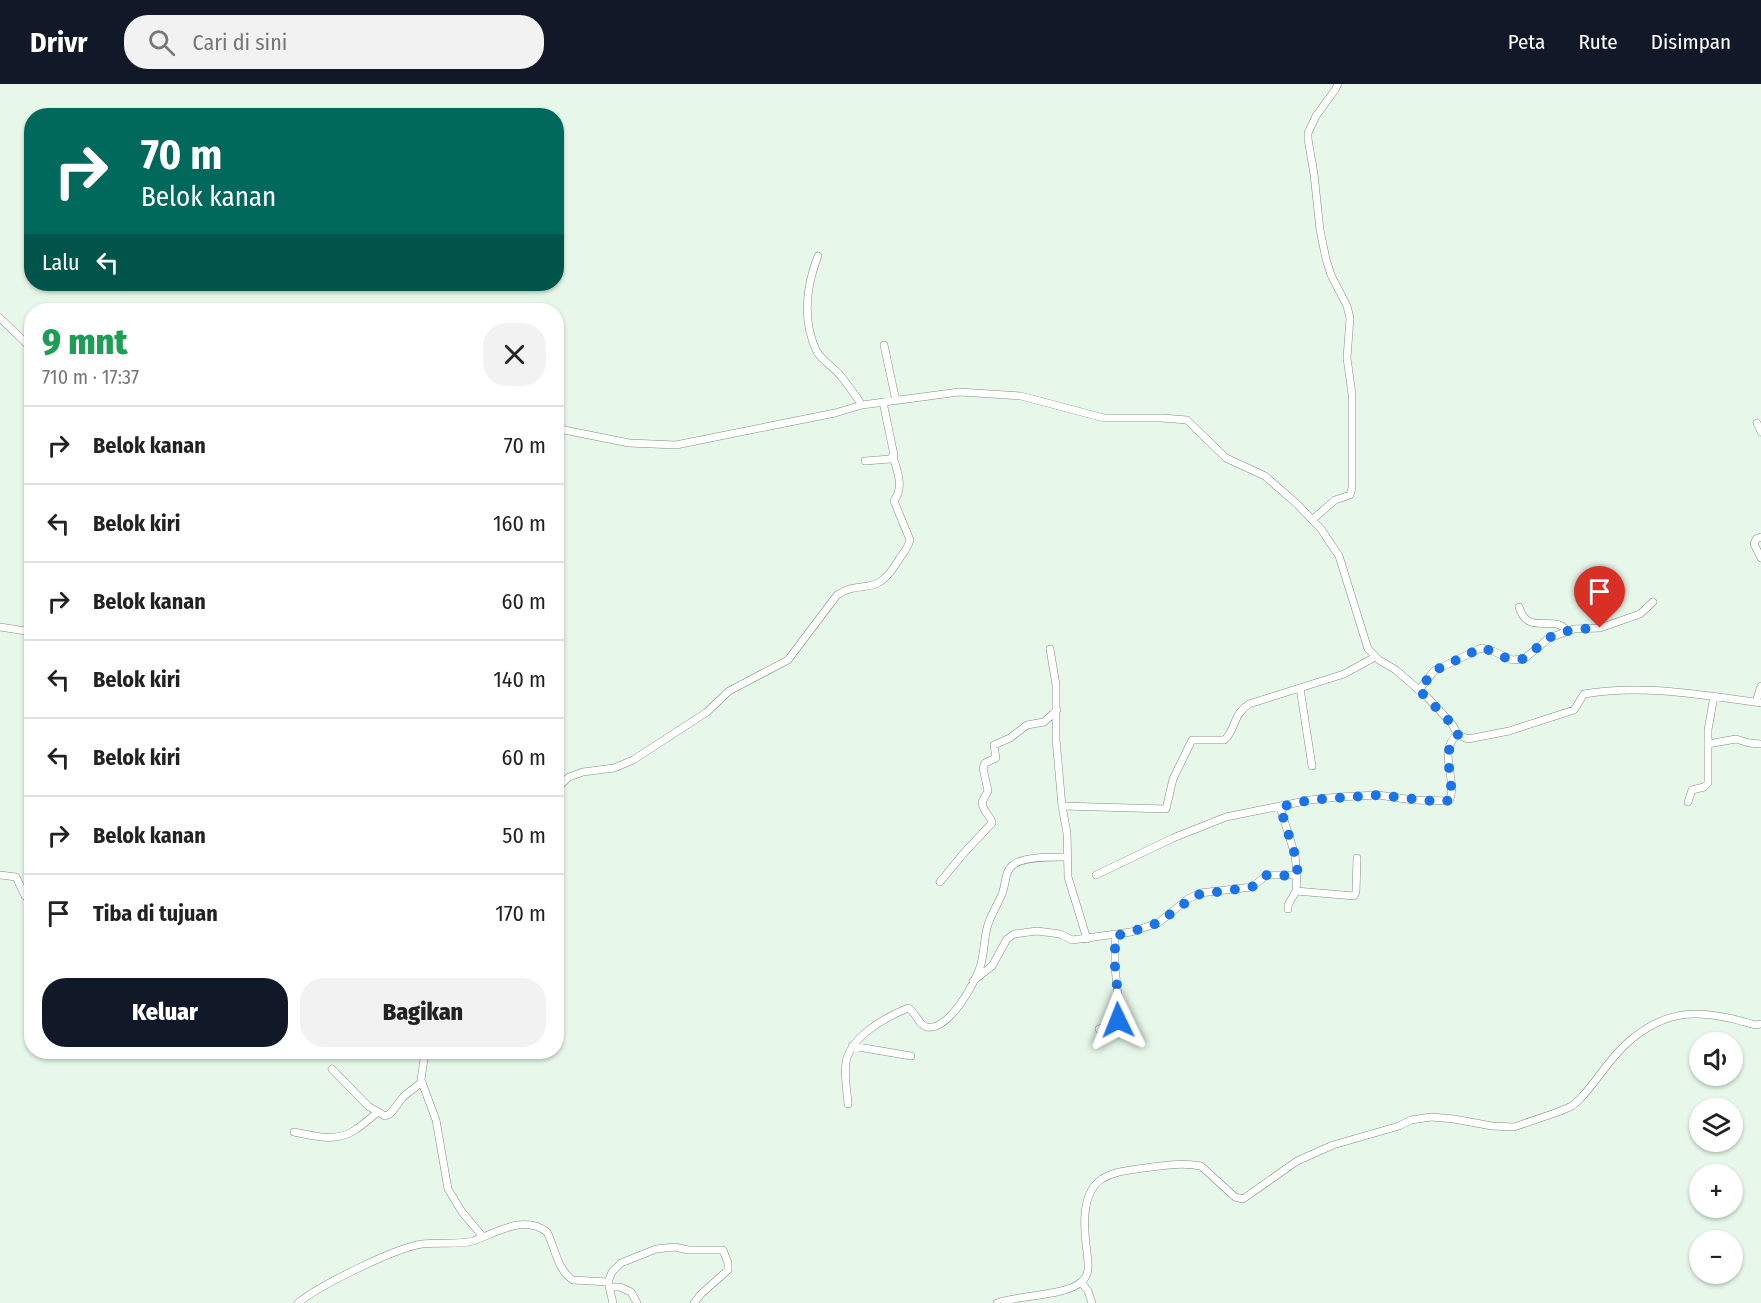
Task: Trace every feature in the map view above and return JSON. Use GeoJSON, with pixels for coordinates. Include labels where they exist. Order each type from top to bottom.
{"type":"FeatureCollection","features":[{"type":"Feature","properties":{"kind":"street"},"geometry":{"type":"LineString","coordinates":[[1312,520],[1335,500],[1350,495],[1352,488],[1352,402],[1347,358],[1350,318],[1326,259],[1308,139],[1308,133],[1316,116],[1338,84]]}},
{"type":"Feature","properties":{"kind":"street"},"geometry":{"type":"LineString","coordinates":[[818,256],[807,303],[811,331],[818,352],[825,362],[839,374],[862,405]]}},
{"type":"Feature","properties":{"kind":"street"},"geometry":{"type":"LineString","coordinates":[[0,318],[24,341]]}},
{"type":"Feature","properties":{"kind":"street"},"geometry":{"type":"LineString","coordinates":[[884,345],[896,401]]}},
{"type":"Feature","properties":{"kind":"street"},"geometry":{"type":"LineString","coordinates":[[564,429],[629,443],[676,445],[835,413],[862,405],[959,393],[1040,400],[1104,418],[1187,420],[1221,454],[1265,476],[1312,520],[1339,556],[1368,649],[1386,666],[1396,670],[1419,690],[1452,724],[1458,735],[1468,739],[1509,731],[1574,710],[1584,694],[1599,691],[1664,690],[1758,703],[1761,686]]}},
{"type":"Feature","properties":{"kind":"street"},"geometry":{"type":"LineString","coordinates":[[564,781],[568,777],[583,772],[623,765],[670,736],[707,712],[729,691],[788,660],[837,595],[846,590],[874,586],[887,577],[910,540],[894,501],[899,494],[900,481],[883,402]]}},
{"type":"Feature","properties":{"kind":"street"},"geometry":{"type":"LineString","coordinates":[[1757,423],[1761,432]]}},
{"type":"Feature","properties":{"kind":"street"},"geometry":{"type":"LineString","coordinates":[[865,461],[893,457]]}},
{"type":"Feature","properties":{"kind":"street"},"geometry":{"type":"LineString","coordinates":[[1761,537],[1756,539],[1754,544],[1761,558]]}},
{"type":"Feature","properties":{"kind":"street"},"geometry":{"type":"LineString","coordinates":[[1419,690],[1434,671],[1479,649],[1483,648],[1512,660],[1524,659],[1549,638],[1568,631],[1600,628],[1640,614],[1653,603]]}},
{"type":"Feature","properties":{"kind":"street"},"geometry":{"type":"LineString","coordinates":[[1519,607],[1522,615],[1528,621],[1558,625],[1568,631]]}},
{"type":"Feature","properties":{"kind":"street"},"geometry":{"type":"LineString","coordinates":[[0,627],[24,631]]}},
{"type":"Feature","properties":{"kind":"street"},"geometry":{"type":"LineString","coordinates":[[1050,649],[1056,685],[1056,739],[1062,806],[1067,833],[1068,877],[1088,939]]}},
{"type":"Feature","properties":{"kind":"street"},"geometry":{"type":"LineString","coordinates":[[1062,806],[1166,809],[1173,779],[1192,740],[1224,740],[1228,738],[1235,718],[1245,706],[1266,697],[1344,674],[1376,657]]}},
{"type":"Feature","properties":{"kind":"street"},"geometry":{"type":"LineString","coordinates":[[1300,688],[1312,766]]}},
{"type":"Feature","properties":{"kind":"street"},"geometry":{"type":"LineString","coordinates":[[1688,802],[1692,790],[1704,788],[1708,783],[1708,730],[1714,696]]}},
{"type":"Feature","properties":{"kind":"street"},"geometry":{"type":"LineString","coordinates":[[940,882],[992,823],[991,818],[984,812],[982,802],[988,791],[983,768],[985,763],[996,758],[994,745],[1010,738],[1027,725],[1044,722],[1057,710]]}},
{"type":"Feature","properties":{"kind":"street"},"geometry":{"type":"LineString","coordinates":[[1096,875],[1208,823],[1226,817],[1310,800],[1378,795],[1413,800],[1449,801],[1452,784],[1449,762],[1450,746],[1453,738],[1458,735]]}},
{"type":"Feature","properties":{"kind":"street"},"geometry":{"type":"LineString","coordinates":[[1708,744],[1736,739],[1761,744]]}},
{"type":"Feature","properties":{"kind":"street"},"geometry":{"type":"LineString","coordinates":[[1280,807],[1295,855],[1298,874],[1296,891],[1288,909]]}},
{"type":"Feature","properties":{"kind":"street"},"geometry":{"type":"LineString","coordinates":[[848,1104],[845,1072],[848,1053],[852,1046],[885,1019],[908,1008],[921,1024],[928,1027],[950,1018],[980,967],[987,927],[1003,892],[1007,873],[1011,867],[1021,861],[1067,857]]}},
{"type":"Feature","properties":{"kind":"street"},"geometry":{"type":"LineString","coordinates":[[1296,891],[1354,896],[1357,858]]}},
{"type":"Feature","properties":{"kind":"street"},"geometry":{"type":"LineString","coordinates":[[971,983],[992,966],[1006,939],[1014,934],[1037,931],[1060,934],[1072,940],[1115,936],[1158,923],[1196,895],[1252,887],[1267,875],[1298,874]]}},
{"type":"Feature","properties":{"kind":"street"},"geometry":{"type":"LineString","coordinates":[[0,875],[16,877],[24,894]]}},
{"type":"Feature","properties":{"kind":"street"},"geometry":{"type":"LineString","coordinates":[[1099,1029],[1117,1022],[1120,1017],[1115,967],[1115,936]]}},
{"type":"Feature","properties":{"kind":"street"},"geometry":{"type":"LineString","coordinates":[[997,1303],[1064,1290],[1081,1282],[1089,1270],[1085,1212],[1088,1201],[1096,1184],[1117,1172],[1164,1166],[1197,1165],[1205,1169],[1234,1197],[1243,1199],[1297,1161],[1333,1145],[1412,1120],[1431,1117],[1514,1127],[1558,1112],[1572,1106],[1580,1099],[1625,1046],[1649,1027],[1668,1018],[1692,1012],[1712,1014],[1755,1025],[1761,1024]]}},
{"type":"Feature","properties":{"kind":"street"},"geometry":{"type":"LineString","coordinates":[[852,1046],[911,1056]]}},
{"type":"Feature","properties":{"kind":"street"},"geometry":{"type":"LineString","coordinates":[[424,1059],[422,1082],[436,1120],[448,1189],[462,1212],[483,1237]]}},
{"type":"Feature","properties":{"kind":"street"},"geometry":{"type":"LineString","coordinates":[[332,1069],[368,1106],[385,1116],[390,1114],[404,1096],[422,1082]]}},
{"type":"Feature","properties":{"kind":"street"},"geometry":{"type":"LineString","coordinates":[[294,1132],[323,1138],[340,1137],[354,1130],[378,1112]]}},
{"type":"Feature","properties":{"kind":"street"},"geometry":{"type":"LineString","coordinates":[[298,1303],[306,1296],[340,1278],[402,1248],[431,1243],[471,1242],[524,1224],[542,1228],[549,1235],[561,1266],[569,1278],[620,1287],[631,1292],[637,1303]]}},
{"type":"Feature","properties":{"kind":"street"},"geometry":{"type":"LineString","coordinates":[[614,1303],[609,1285],[615,1267],[621,1263],[657,1249],[675,1247],[688,1250],[723,1250],[728,1270],[694,1303]]}},
{"type":"Feature","properties":{"kind":"street"},"geometry":{"type":"LineString","coordinates":[[1081,1282],[1088,1291],[1092,1303]]}},
{"type":"Feature","properties":{"kind":"route"},"geometry":{"type":"LineString","coordinates":[[1118,1020],[1120,1014],[1114,957],[1115,936],[1158,923],[1182,903],[1200,893],[1252,887],[1267,875],[1298,874],[1295,855],[1289,842],[1280,807],[1310,800],[1378,795],[1440,802],[1451,800],[1449,753],[1452,740],[1458,735],[1452,724],[1419,690],[1434,671],[1483,648],[1512,660],[1524,659],[1549,638],[1574,629],[1600,628]]}}]}
